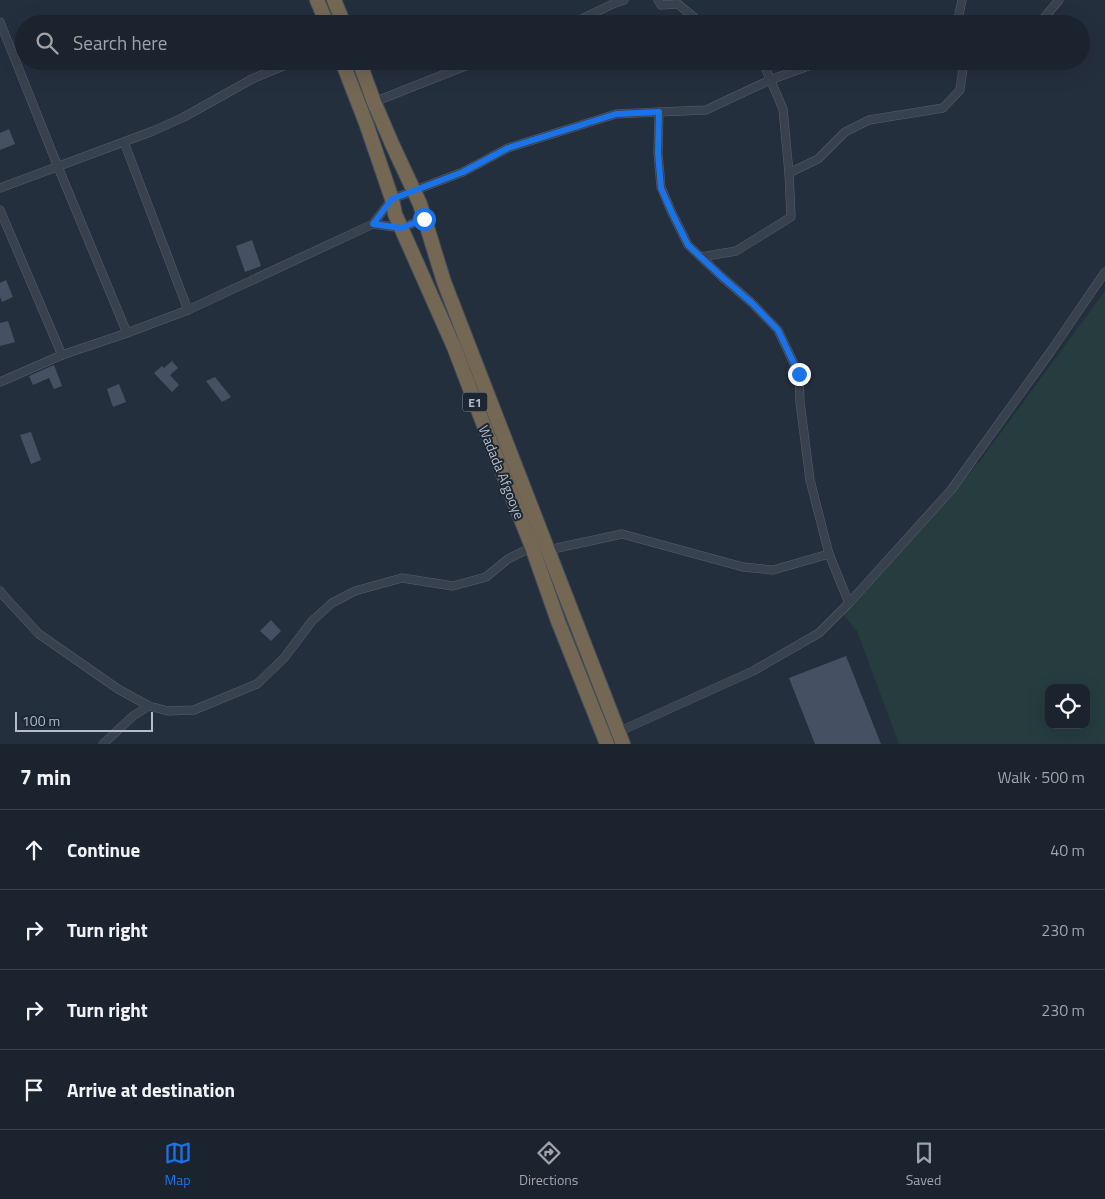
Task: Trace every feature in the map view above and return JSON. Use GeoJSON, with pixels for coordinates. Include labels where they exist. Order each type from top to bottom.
{"type":"FeatureCollection","features":[{"type":"Feature","properties":{"kind":"highway"},"geometry":{"type":"LineString","coordinates":[[317,0],[323,15]]}},
{"type":"Feature","properties":{"kind":"highway"},"geometry":{"type":"LineString","coordinates":[[334,0],[340,15]]}},
{"type":"Feature","properties":{"kind":"highway","name":"Wadada Afgooye"},"geometry":{"type":"LineString","coordinates":[[346,70],[364,116],[392,199],[395,214],[454,347],[607,744]]}},
{"type":"Feature","properties":{"kind":"highway","name":"Wadada Afgooye"},"geometry":{"type":"LineString","coordinates":[[362,70],[392,144],[420,204],[444,282],[620,738]]}},
{"type":"Feature","properties":{"kind":"street"},"geometry":{"type":"LineString","coordinates":[[589,15],[624,0]]}},
{"type":"Feature","properties":{"kind":"street"},"geometry":{"type":"LineString","coordinates":[[658,0],[661,5],[678,4],[691,15]]}},
{"type":"Feature","properties":{"kind":"street"},"geometry":{"type":"LineString","coordinates":[[959,15],[962,0]]}},
{"type":"Feature","properties":{"kind":"street"},"geometry":{"type":"LineString","coordinates":[[1046,15],[1059,0]]}},
{"type":"Feature","properties":{"kind":"street"},"geometry":{"type":"LineString","coordinates":[[0,22],[15,60]]}},
{"type":"Feature","properties":{"kind":"street"},"geometry":{"type":"LineString","coordinates":[[19,70],[128,333]]}},
{"type":"Feature","properties":{"kind":"street"},"geometry":{"type":"LineString","coordinates":[[0,188],[153,131],[184,117],[252,79],[274,70]]}},
{"type":"Feature","properties":{"kind":"street"},"geometry":{"type":"LineString","coordinates":[[374,102],[455,70]]}},
{"type":"Feature","properties":{"kind":"street"},"geometry":{"type":"LineString","coordinates":[[701,257],[736,251],[791,217],[783,109],[765,70]]}},
{"type":"Feature","properties":{"kind":"street"},"geometry":{"type":"LineString","coordinates":[[0,382],[62,355],[188,310],[373,224],[392,199],[463,172],[508,148],[616,114],[706,110],[770,80],[797,70]]}},
{"type":"Feature","properties":{"kind":"street"},"geometry":{"type":"LineString","coordinates":[[789,173],[818,159],[845,132],[868,120],[942,108],[960,90],[963,70]]}},
{"type":"Feature","properties":{"kind":"street"},"geometry":{"type":"LineString","coordinates":[[659,112],[658,153],[661,188],[688,245],[752,303],[778,330],[799,374],[800,402],[810,480],[829,554],[849,604]]}},
{"type":"Feature","properties":{"kind":"street"},"geometry":{"type":"LineString","coordinates":[[124,142],[188,310]]}},
{"type":"Feature","properties":{"kind":"street"},"geometry":{"type":"LineString","coordinates":[[0,210],[62,355]]}},
{"type":"Feature","properties":{"kind":"street"},"geometry":{"type":"LineString","coordinates":[[373,224],[401,228],[424,219]]}},
{"type":"Feature","properties":{"kind":"street"},"geometry":{"type":"LineString","coordinates":[[620,738],[753,671],[819,633],[849,604],[951,490],[1105,272]]}},
{"type":"Feature","properties":{"kind":"street"},"geometry":{"type":"LineString","coordinates":[[548,550],[622,534],[743,567],[773,570],[829,554]]}},
{"type":"Feature","properties":{"kind":"street"},"geometry":{"type":"LineString","coordinates":[[0,590],[40,634],[118,689],[149,706],[168,711],[194,710],[257,684],[284,658],[312,621],[332,603],[355,591],[402,578],[453,586],[486,578],[508,559],[532,547]]}},
{"type":"Feature","properties":{"kind":"street"},"geometry":{"type":"LineString","coordinates":[[103,744],[133,716],[149,706]]}},
{"type":"Feature","properties":{"kind":"green space"},"geometry":{"type":"Polygon","coordinates":[[[1105,291],[1105,744],[899,744],[857,631],[843,614],[980,461],[1105,291]]]}},
{"type":"Feature","properties":{"kind":"building"},"geometry":{"type":"Polygon","coordinates":[[[9,129],[15,144],[0,150],[0,133],[9,129]]]}},
{"type":"Feature","properties":{"kind":"building"},"geometry":{"type":"Polygon","coordinates":[[[252,240],[261,266],[245,272],[236,246],[252,240]]]}},
{"type":"Feature","properties":{"kind":"building"},"geometry":{"type":"Polygon","coordinates":[[[6,280],[13,297],[2,302],[0,283],[6,280]]]}},
{"type":"Feature","properties":{"kind":"building"},"geometry":{"type":"Polygon","coordinates":[[[8,321],[15,342],[0,346],[0,323],[8,321]]]}},
{"type":"Feature","properties":{"kind":"building"},"geometry":{"type":"Polygon","coordinates":[[[172,361],[178,368],[170,375],[179,385],[172,392],[154,373],[172,361]]]}},
{"type":"Feature","properties":{"kind":"building"},"geometry":{"type":"Polygon","coordinates":[[[54,365],[62,386],[54,389],[49,378],[33,385],[29,376],[54,365]]]}},
{"type":"Feature","properties":{"kind":"building"},"geometry":{"type":"Polygon","coordinates":[[[215,377],[231,397],[222,402],[206,381],[215,377]]]}},
{"type":"Feature","properties":{"kind":"building"},"geometry":{"type":"Polygon","coordinates":[[[119,384],[126,402],[113,407],[107,389],[119,384]]]}},
{"type":"Feature","properties":{"kind":"building"},"geometry":{"type":"Polygon","coordinates":[[[31,432],[41,460],[31,464],[20,435],[31,432]]]}},
{"type":"Feature","properties":{"kind":"building"},"geometry":{"type":"Polygon","coordinates":[[[271,620],[281,631],[271,641],[260,631],[271,620]]]}},
{"type":"Feature","properties":{"kind":"building"},"geometry":{"type":"Polygon","coordinates":[[[846,656],[881,744],[815,744],[789,678],[846,656]]]}},
{"type":"Feature","properties":{"kind":"route"},"geometry":{"type":"LineString","coordinates":[[424,219],[401,228],[373,224],[392,199],[463,172],[508,148],[616,114],[659,112],[658,153],[661,188],[688,245],[752,303],[778,330],[799,374]]}}]}
